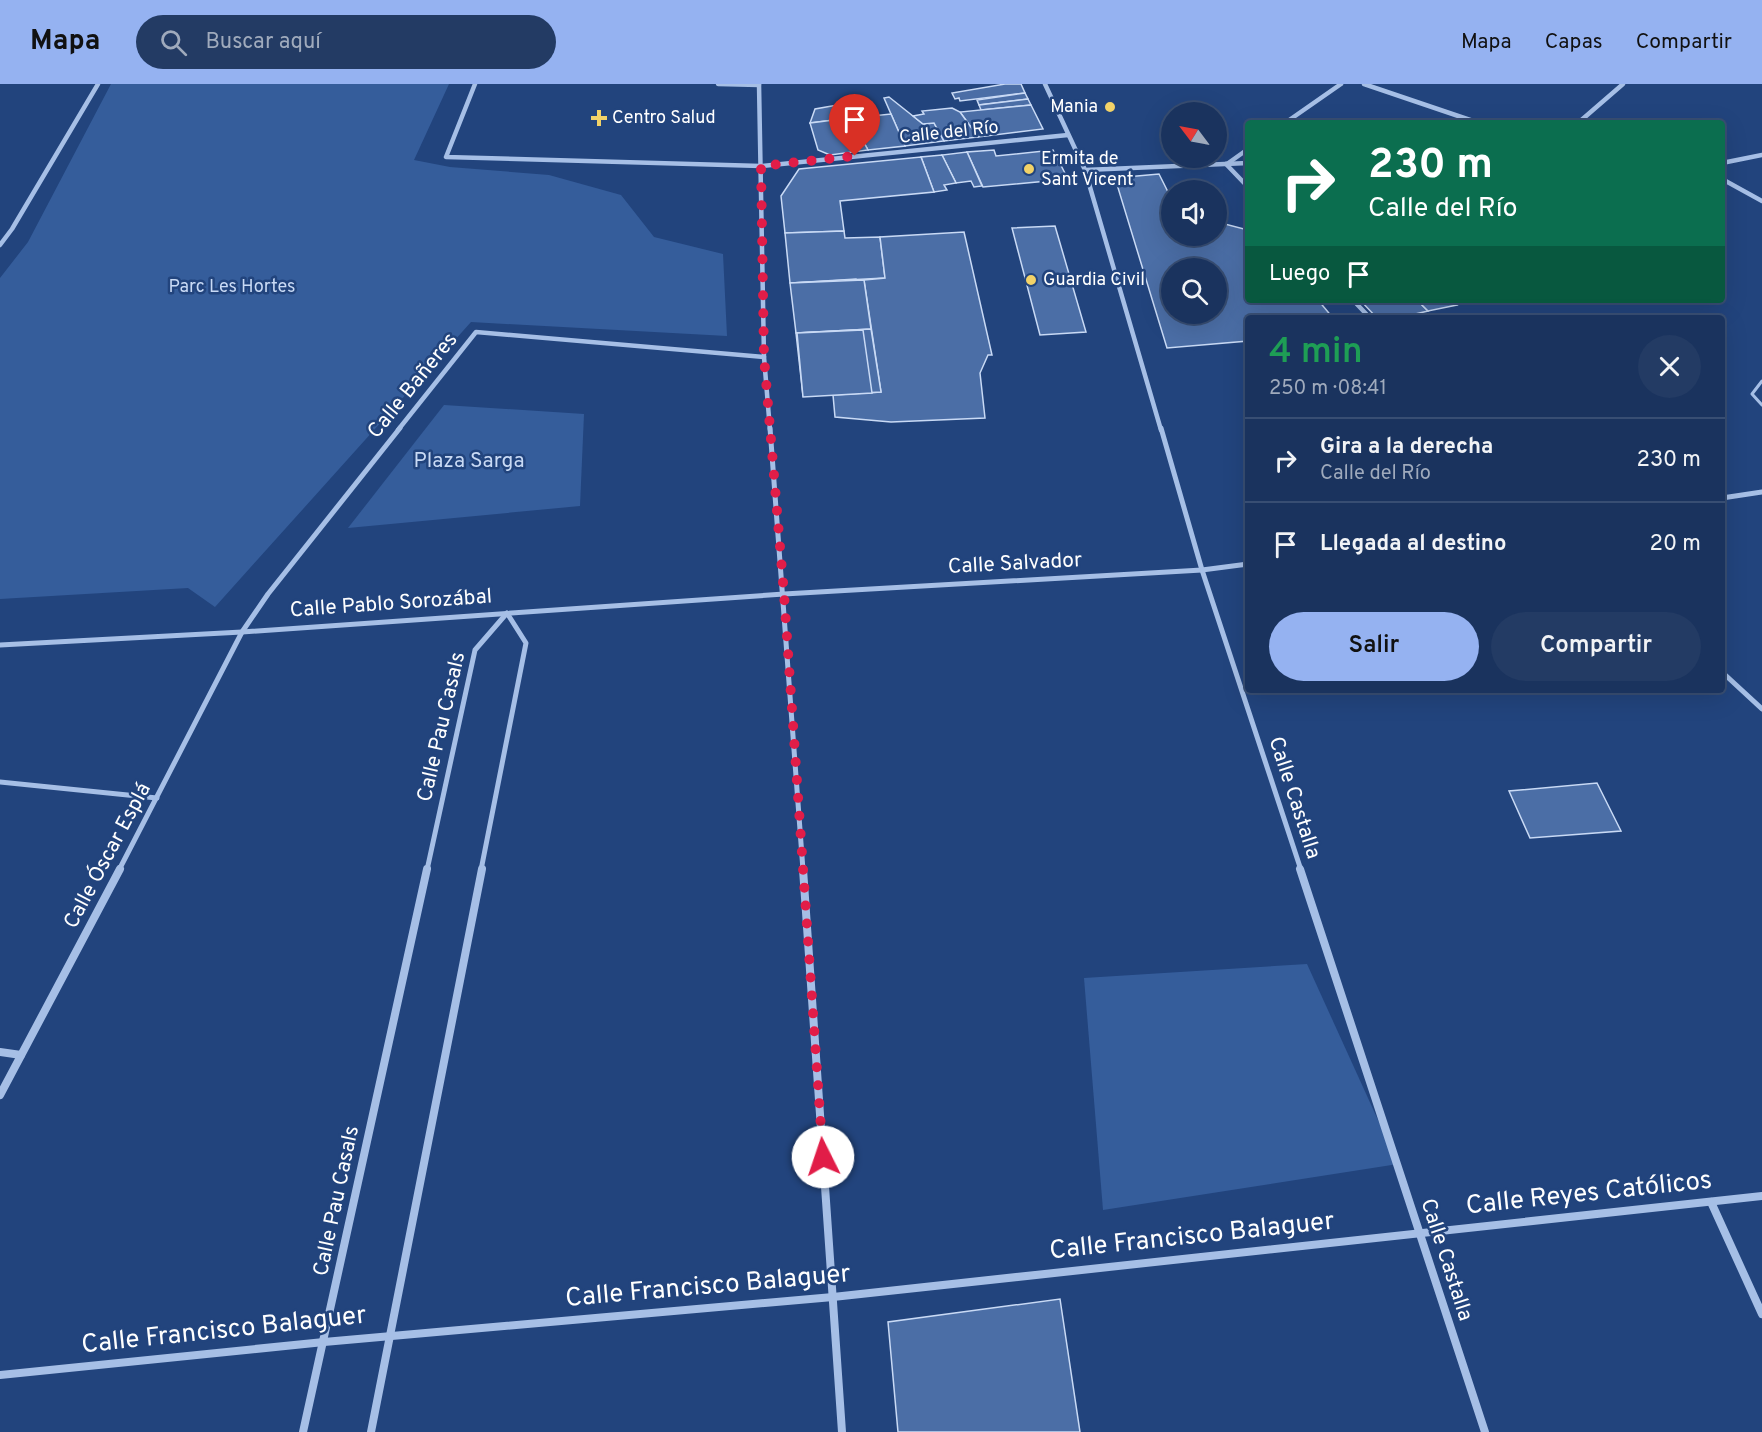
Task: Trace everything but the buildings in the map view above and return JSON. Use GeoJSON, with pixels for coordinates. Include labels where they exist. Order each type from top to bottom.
{"type":"FeatureCollection","features":[{"type":"Feature","properties":{"kind":"street"},"geometry":{"type":"LineString","coordinates":[[0,245],[12,229],[98,84]]}},
{"type":"Feature","properties":{"kind":"street","name":"Calle del Río"},"geometry":{"type":"LineString","coordinates":[[475,84],[446,158],[761,166],[1068,135]]}},
{"type":"Feature","properties":{"kind":"street"},"geometry":{"type":"LineString","coordinates":[[718,84],[759,85],[764,357],[784,594],[842,1432]]}},
{"type":"Feature","properties":{"kind":"street","name":"Calle Castalla"},"geometry":{"type":"LineString","coordinates":[[1045,84],[1085,170],[1202,570],[1485,1432]]}},
{"type":"Feature","properties":{"kind":"street"},"geometry":{"type":"LineString","coordinates":[[1289,120],[1341,84]]}},
{"type":"Feature","properties":{"kind":"street"},"geometry":{"type":"LineString","coordinates":[[1364,84],[1470,120]]}},
{"type":"Feature","properties":{"kind":"street"},"geometry":{"type":"LineString","coordinates":[[1581,120],[1623,84]]}},
{"type":"Feature","properties":{"kind":"street"},"geometry":{"type":"LineString","coordinates":[[1227,163],[1245,151]]}},
{"type":"Feature","properties":{"kind":"street"},"geometry":{"type":"LineString","coordinates":[[1725,162],[1762,155]]}},
{"type":"Feature","properties":{"kind":"street"},"geometry":{"type":"LineString","coordinates":[[1227,164],[1245,163]]}},
{"type":"Feature","properties":{"kind":"street"},"geometry":{"type":"LineString","coordinates":[[1227,165],[1245,184]]}},
{"type":"Feature","properties":{"kind":"street"},"geometry":{"type":"LineString","coordinates":[[1085,170],[1161,167]]}},
{"type":"Feature","properties":{"kind":"street"},"geometry":{"type":"LineString","coordinates":[[1725,181],[1762,201]]}},
{"type":"Feature","properties":{"kind":"street"},"geometry":{"type":"LineString","coordinates":[[1356,303],[1367,315]]}},
{"type":"Feature","properties":{"kind":"street","name":"Calle Bañeres"},"geometry":{"type":"LineString","coordinates":[[242,632],[268,594],[477,332],[764,357]]}},
{"type":"Feature","properties":{"kind":"street"},"geometry":{"type":"LineString","coordinates":[[1725,498],[1762,492]]}},
{"type":"Feature","properties":{"kind":"street","name":"Calle Salvador"},"geometry":{"type":"LineString","coordinates":[[784,594],[1202,570],[1245,564]]}},
{"type":"Feature","properties":{"kind":"street","name":"Calle Pablo Sorozábal"},"geometry":{"type":"LineString","coordinates":[[0,645],[242,632],[784,594]]}},
{"type":"Feature","properties":{"kind":"street"},"geometry":{"type":"LineString","coordinates":[[371,1432],[526,643],[507,613]]}},
{"type":"Feature","properties":{"kind":"street","name":"Calle Pau Casals"},"geometry":{"type":"LineString","coordinates":[[303,1432],[475,650],[507,613]]}},
{"type":"Feature","properties":{"kind":"street","name":"Calle Óscar Esplá"},"geometry":{"type":"LineString","coordinates":[[0,1095],[158,798],[242,632]]}},
{"type":"Feature","properties":{"kind":"street"},"geometry":{"type":"LineString","coordinates":[[1725,675],[1762,709]]}},
{"type":"Feature","properties":{"kind":"street"},"geometry":{"type":"LineString","coordinates":[[0,782],[158,798]]}},
{"type":"Feature","properties":{"kind":"street"},"geometry":{"type":"LineString","coordinates":[[0,1052],[21,1055]]}},
{"type":"Feature","properties":{"kind":"street","name":"Calle Reyes Católicos"},"geometry":{"type":"LineString","coordinates":[[1420,1233],[1762,1196]]}},
{"type":"Feature","properties":{"kind":"street"},"geometry":{"type":"LineString","coordinates":[[1711,1202],[1762,1314]]}},
{"type":"Feature","properties":{"kind":"street","name":"Calle Francisco Balaguer"},"geometry":{"type":"LineString","coordinates":[[0,1375],[324,1342],[833,1297],[1420,1233]]}},
{"type":"Feature","properties":{"kind":"lane"},"geometry":{"type":"LineString","coordinates":[[1762,381],[1752,394],[1762,405]]}},
{"type":"Feature","properties":{"kind":"green space","name":"Parc Les Hortes"},"geometry":{"type":"Polygon","coordinates":[[[111,84],[449,84],[414,160],[450,167],[549,175],[621,195],[654,237],[723,254],[727,336],[471,322],[215,607],[188,588],[0,599],[0,278],[28,242],[111,84]]]}},
{"type":"Feature","properties":{"kind":"green space","name":"Plaza Sarga"},"geometry":{"type":"Polygon","coordinates":[[[444,405],[584,414],[580,506],[348,528],[444,405]]]}},
{"type":"Feature","properties":{"kind":"green space"},"geometry":{"type":"Polygon","coordinates":[[[1307,964],[1398,1164],[1103,1210],[1084,978],[1307,964]]]}},
{"type":"Feature","properties":{"kind":"place","name":"Mania"},"geometry":{"type":"Point","coordinates":[1110,107]}},
{"type":"Feature","properties":{"kind":"place","name":"Centro Salud"},"geometry":{"type":"Point","coordinates":[599,118]}},
{"type":"Feature","properties":{"kind":"place","name":"Ermita de Sant Vicent"},"geometry":{"type":"Point","coordinates":[1029,169]}},
{"type":"Feature","properties":{"kind":"place","name":"Guardia Civil"},"geometry":{"type":"Point","coordinates":[1031,280]}},
{"type":"Feature","properties":{"kind":"route"},"geometry":{"type":"LineString","coordinates":[[823,1157],[784,594],[764,357],[761,166],[855,156]]}}]}
